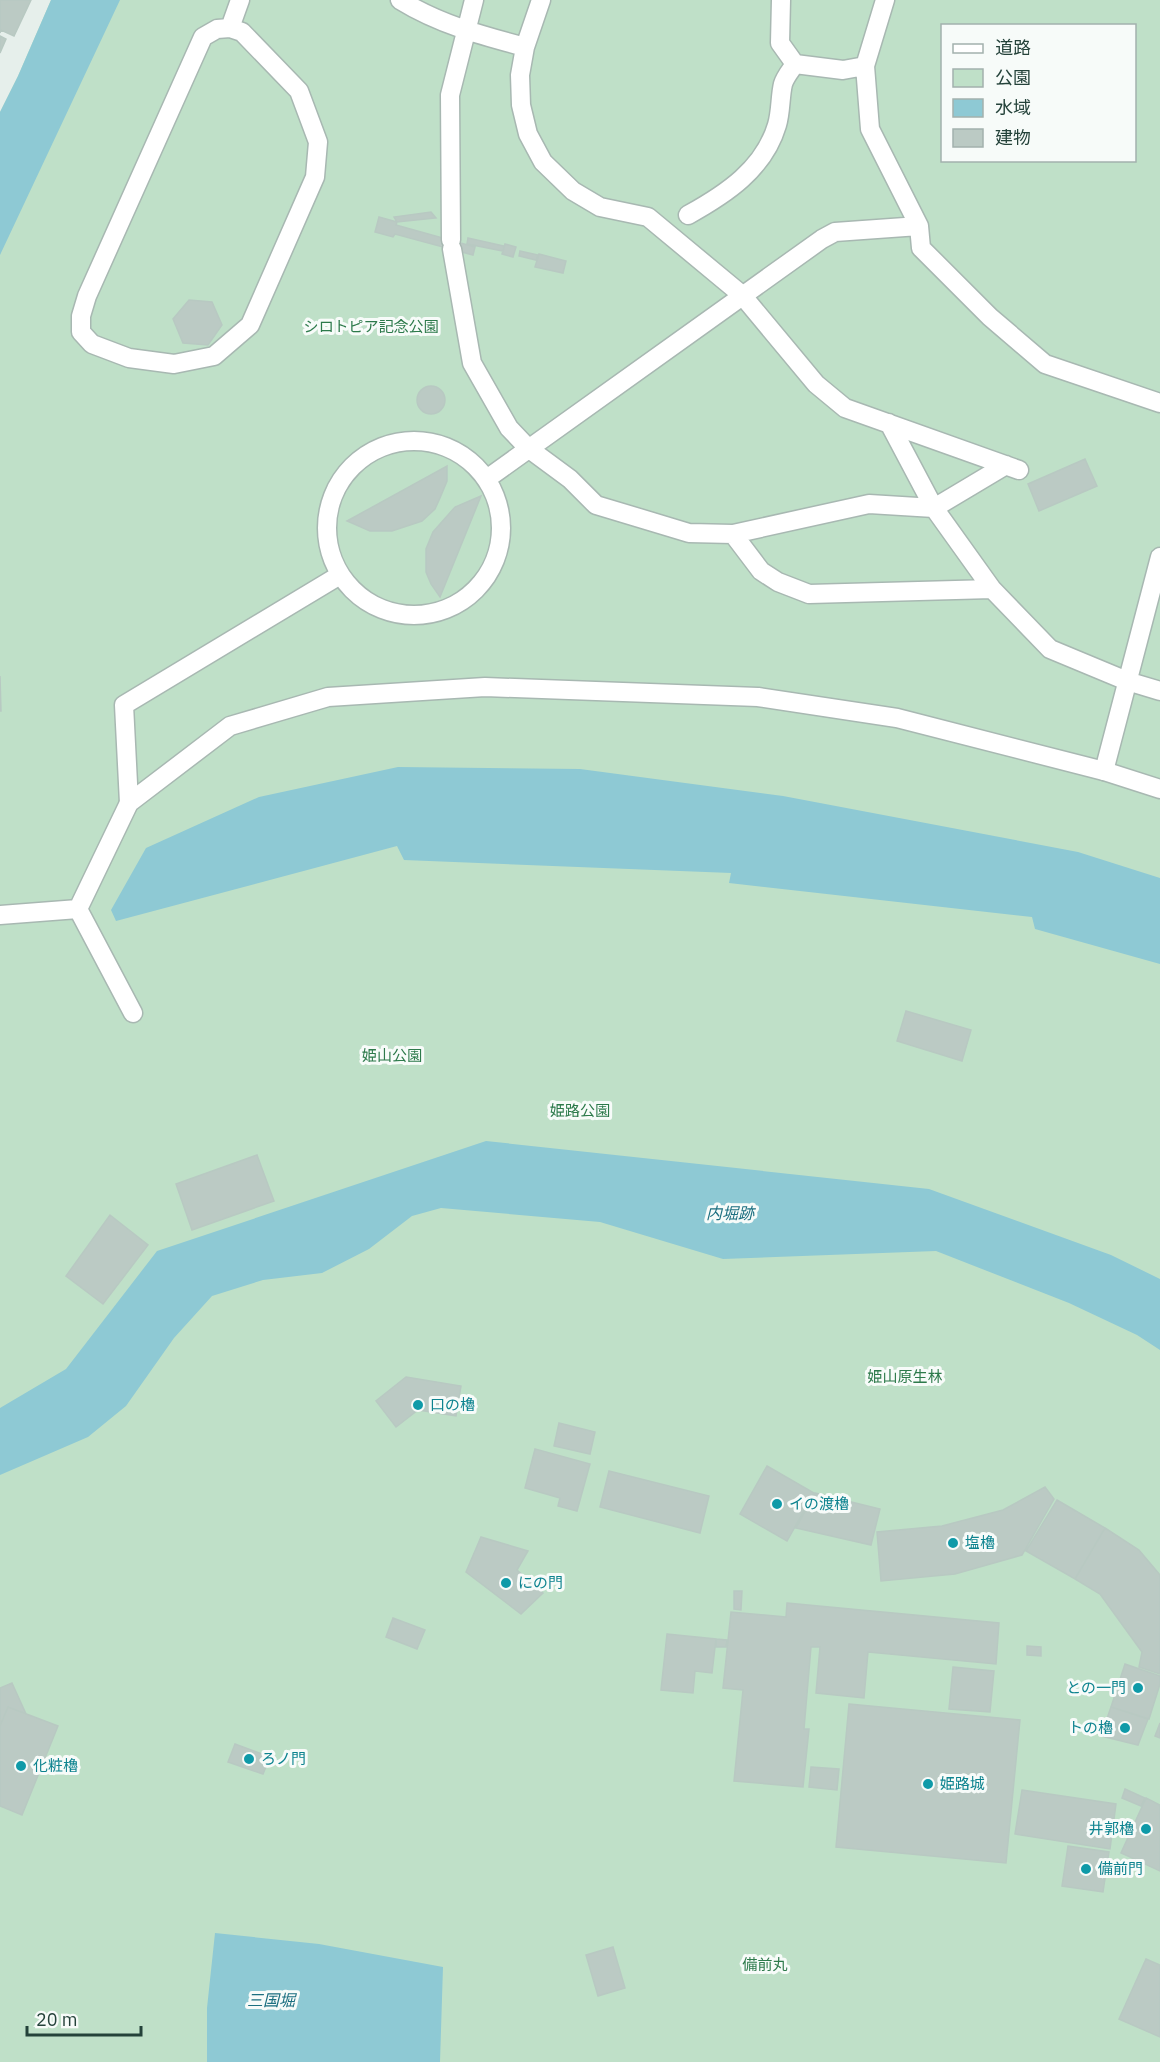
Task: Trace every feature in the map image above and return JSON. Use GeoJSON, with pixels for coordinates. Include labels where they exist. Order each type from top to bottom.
{"type":"FeatureCollection","features":[{"type":"Feature","properties":{"kind":"street"},"geometry":{"type":"LineString","coordinates":[[230,28],[240,0]]}},
{"type":"Feature","properties":{"kind":"street"},"geometry":{"type":"LineString","coordinates":[[400,0],[422,14],[465,32],[525,47]]}},
{"type":"Feature","properties":{"kind":"street"},"geometry":{"type":"LineString","coordinates":[[474,0],[450,95],[452,245],[472,363],[509,429],[528,448],[570,479],[596,505],[689,533],[733,534],[869,504],[934,508],[1012,467],[845,408],[816,384],[742,295],[648,217],[600,207],[573,191],[543,162],[528,135],[521,105],[520,75],[525,47],[541,0]]}},
{"type":"Feature","properties":{"kind":"street"},"geometry":{"type":"LineString","coordinates":[[781,0],[780,43],[795,64],[843,70],[865,66]]}},
{"type":"Feature","properties":{"kind":"street"},"geometry":{"type":"LineString","coordinates":[[879,4],[865,66],[870,129],[919,226],[921,248],[990,317],[1045,363],[1160,403]]}},
{"type":"Feature","properties":{"kind":"street"},"geometry":{"type":"LineString","coordinates":[[217,28],[230,28],[242,32],[299,91],[318,142],[315,177],[250,325],[214,356],[174,363],[129,358],[92,344],[81,332],[81,316],[87,296],[203,37],[217,28]]}},
{"type":"Feature","properties":{"kind":"street"},"geometry":{"type":"LineString","coordinates":[[688,215],[727,192],[742,180],[765,154],[777,126],[783,83],[795,64]]}},
{"type":"Feature","properties":{"kind":"street"},"geometry":{"type":"LineString","coordinates":[[488,478],[822,239],[835,232],[919,226]]}},
{"type":"Feature","properties":{"kind":"street"},"geometry":{"type":"LineString","coordinates":[[889,423],[934,508],[992,589],[1050,649],[1127,681],[1160,691]]}},
{"type":"Feature","properties":{"kind":"street"},"geometry":{"type":"LineString","coordinates":[[404,440],[444,444],[476,464],[488,478],[502,510],[501,546],[492,570],[478,589],[451,608],[414,616],[382,610],[362,599],[340,575],[327,542],[328,507],[340,480],[356,462],[381,446],[404,440]]}},
{"type":"Feature","properties":{"kind":"street"},"geometry":{"type":"LineString","coordinates":[[733,534],[761,571],[778,582],[808,594],[992,589]]}},
{"type":"Feature","properties":{"kind":"street"},"geometry":{"type":"LineString","coordinates":[[1104,771],[1160,557]]}},
{"type":"Feature","properties":{"kind":"street"},"geometry":{"type":"LineString","coordinates":[[129,803],[124,705],[340,575]]}},
{"type":"Feature","properties":{"kind":"street"},"geometry":{"type":"LineString","coordinates":[[78,909],[129,803],[230,726],[328,697],[485,687],[758,697],[897,718],[1104,771],[1160,789]]}},
{"type":"Feature","properties":{"kind":"street"},"geometry":{"type":"LineString","coordinates":[[0,915],[78,909]]}},
{"type":"Feature","properties":{"kind":"street"},"geometry":{"type":"LineString","coordinates":[[78,909],[133,1013]]}},
{"type":"Feature","properties":{"kind":"green space","name":"姫路公園"},"geometry":{"type":"Polygon","coordinates":[[[51,0],[1160,0],[1160,2062],[0,2062],[0,112],[51,0]]]}},
{"type":"Feature","properties":{"kind":"water"},"geometry":{"type":"Polygon","coordinates":[[[51,0],[120,0],[0,255],[0,112],[51,0]]]}},
{"type":"Feature","properties":{"kind":"water"},"geometry":{"type":"Polygon","coordinates":[[[398,767],[580,769],[783,796],[1078,852],[1160,878],[1160,964],[1035,929],[1032,917],[729,883],[731,873],[404,860],[397,846],[116,921],[111,910],[146,848],[259,797],[398,767]]]}},
{"type":"Feature","properties":{"kind":"water","name":"内堀跡"},"geometry":{"type":"Polygon","coordinates":[[[486,1141],[929,1189],[1111,1255],[1160,1279],[1160,1350],[1137,1335],[1069,1303],[936,1251],[723,1259],[600,1222],[441,1208],[412,1216],[369,1249],[322,1273],[263,1280],[212,1296],[174,1338],[126,1406],[88,1437],[0,1475],[0,1408],[66,1369],[157,1251],[486,1141]]]}},
{"type":"Feature","properties":{"kind":"water","name":"三国堀"},"geometry":{"type":"Polygon","coordinates":[[[215,1933],[319,1944],[443,1967],[440,2062],[207,2062],[207,2008],[215,1933]]]}},
{"type":"Feature","properties":{"kind":"building"},"geometry":{"type":"Polygon","coordinates":[[[0,0],[31,0],[14,36],[1,30],[0,33],[0,0]]]}},
{"type":"Feature","properties":{"kind":"building"},"geometry":{"type":"Polygon","coordinates":[[[0,36],[6,39],[0,53],[0,36]]]}},
{"type":"Feature","properties":{"kind":"building"},"geometry":{"type":"Polygon","coordinates":[[[431,212],[436,218],[397,222],[394,217],[431,212]]]}},
{"type":"Feature","properties":{"kind":"building"},"geometry":{"type":"Polygon","coordinates":[[[379,217],[397,222],[396,225],[475,247],[473,255],[395,234],[393,237],[375,232],[379,217]]]}},
{"type":"Feature","properties":{"kind":"building"},"geometry":{"type":"Polygon","coordinates":[[[468,238],[504,246],[503,251],[467,244],[468,238]]]}},
{"type":"Feature","properties":{"kind":"building"},"geometry":{"type":"Polygon","coordinates":[[[505,244],[516,247],[513,257],[502,254],[505,244]]]}},
{"type":"Feature","properties":{"kind":"building"},"geometry":{"type":"Polygon","coordinates":[[[520,251],[538,255],[536,260],[519,256],[520,251]]]}},
{"type":"Feature","properties":{"kind":"building"},"geometry":{"type":"Polygon","coordinates":[[[539,254],[566,261],[563,273],[535,267],[539,254]]]}},
{"type":"Feature","properties":{"kind":"building"},"geometry":{"type":"Polygon","coordinates":[[[189,300],[212,302],[222,325],[208,345],[183,343],[173,319],[189,300]]]}},
{"type":"Feature","properties":{"kind":"building"},"geometry":{"type":"Polygon","coordinates":[[[431,386],[441,390],[445,400],[441,410],[431,414],[421,410],[417,400],[421,390],[431,386]]]}},
{"type":"Feature","properties":{"kind":"building"},"geometry":{"type":"Polygon","coordinates":[[[1085,459],[1097,486],[1039,511],[1028,484],[1085,459]]]}},
{"type":"Feature","properties":{"kind":"building"},"geometry":{"type":"Polygon","coordinates":[[[447,466],[447,481],[435,509],[422,521],[392,531],[370,531],[347,521],[447,466]]]}},
{"type":"Feature","properties":{"kind":"building"},"geometry":{"type":"Polygon","coordinates":[[[481,496],[440,597],[426,572],[426,549],[433,532],[455,507],[481,496]]]}},
{"type":"Feature","properties":{"kind":"building"},"geometry":{"type":"Polygon","coordinates":[[[906,1011],[971,1030],[962,1061],[897,1041],[906,1011]]]}},
{"type":"Feature","properties":{"kind":"building"},"geometry":{"type":"Polygon","coordinates":[[[257,1155],[274,1201],[192,1230],[176,1184],[257,1155]]]}},
{"type":"Feature","properties":{"kind":"building"},"geometry":{"type":"Polygon","coordinates":[[[110,1215],[148,1245],[103,1304],[66,1276],[110,1215]]]}},
{"type":"Feature","properties":{"kind":"building","name":"口の櫓"},"geometry":{"type":"Polygon","coordinates":[[[406,1377],[461,1386],[456,1416],[418,1410],[396,1427],[376,1401],[406,1377]]]}},
{"type":"Feature","properties":{"kind":"building"},"geometry":{"type":"Polygon","coordinates":[[[559,1423],[595,1432],[590,1454],[554,1446],[559,1423]]]}},
{"type":"Feature","properties":{"kind":"building"},"geometry":{"type":"Polygon","coordinates":[[[535,1449],[590,1464],[577,1511],[558,1506],[560,1498],[525,1488],[535,1449]]]}},
{"type":"Feature","properties":{"kind":"building","name":"イの渡櫓"},"geometry":{"type":"Polygon","coordinates":[[[767,1466],[814,1493],[787,1541],[740,1514],[767,1466]]]}},
{"type":"Feature","properties":{"kind":"building"},"geometry":{"type":"Polygon","coordinates":[[[609,1471],[709,1496],[700,1533],[600,1507],[609,1471]]]}},
{"type":"Feature","properties":{"kind":"building","name":"塩櫓"},"geometry":{"type":"Polygon","coordinates":[[[1045,1487],[1054,1499],[1022,1555],[955,1574],[881,1581],[877,1532],[942,1526],[1003,1510],[1045,1487]]]}},
{"type":"Feature","properties":{"kind":"building"},"geometry":{"type":"Polygon","coordinates":[[[815,1493],[880,1509],[871,1545],[796,1528],[815,1493]]]}},
{"type":"Feature","properties":{"kind":"building"},"geometry":{"type":"Polygon","coordinates":[[[1057,1500],[1105,1528],[1075,1579],[1026,1551],[1057,1500]]]}},
{"type":"Feature","properties":{"kind":"building"},"geometry":{"type":"Polygon","coordinates":[[[1105,1528],[1139,1550],[1160,1575],[1160,1674],[1139,1667],[1142,1652],[1100,1594],[1075,1579],[1105,1528]]]}},
{"type":"Feature","properties":{"kind":"building","name":"にの門"},"geometry":{"type":"Polygon","coordinates":[[[481,1537],[528,1551],[517,1570],[543,1593],[521,1614],[466,1572],[481,1537]]]}},
{"type":"Feature","properties":{"kind":"building"},"geometry":{"type":"Polygon","coordinates":[[[734,1591],[742,1591],[741,1610],[734,1609],[734,1591]]]}},
{"type":"Feature","properties":{"kind":"building"},"geometry":{"type":"Polygon","coordinates":[[[787,1603],[999,1623],[996,1664],[868,1652],[864,1698],[816,1693],[820,1647],[811,1647],[804,1729],[809,1729],[803,1787],[734,1781],[743,1690],[723,1688],[731,1612],[786,1617],[787,1603]]]}},
{"type":"Feature","properties":{"kind":"building"},"geometry":{"type":"Polygon","coordinates":[[[393,1618],[425,1630],[417,1649],[386,1637],[393,1618]]]}},
{"type":"Feature","properties":{"kind":"building"},"geometry":{"type":"Polygon","coordinates":[[[667,1634],[716,1639],[712,1673],[695,1671],[693,1693],[661,1690],[667,1634]]]}},
{"type":"Feature","properties":{"kind":"building"},"geometry":{"type":"Polygon","coordinates":[[[716,1639],[727,1640],[726,1647],[716,1647],[716,1639]]]}},
{"type":"Feature","properties":{"kind":"building"},"geometry":{"type":"Polygon","coordinates":[[[1027,1646],[1041,1647],[1041,1656],[1027,1655],[1027,1646]]]}},
{"type":"Feature","properties":{"kind":"building","name":"との一門"},"geometry":{"type":"Polygon","coordinates":[[[1125,1664],[1160,1676],[1160,1684],[1149,1719],[1111,1707],[1125,1664]]]}},
{"type":"Feature","properties":{"kind":"building"},"geometry":{"type":"Polygon","coordinates":[[[953,1667],[994,1671],[990,1712],[949,1709],[953,1667]]]}},
{"type":"Feature","properties":{"kind":"building"},"geometry":{"type":"Polygon","coordinates":[[[12,1683],[26,1714],[8,1707],[0,1726],[0,1688],[12,1683]]]}},
{"type":"Feature","properties":{"kind":"building","name":"姫路城"},"geometry":{"type":"Polygon","coordinates":[[[849,1704],[1020,1720],[1006,1863],[836,1847],[849,1704]]]}},
{"type":"Feature","properties":{"kind":"building","name":"化粧櫓"},"geometry":{"type":"Polygon","coordinates":[[[8,1707],[58,1726],[22,1815],[0,1806],[0,1726],[8,1707]]]}},
{"type":"Feature","properties":{"kind":"building","name":"トの櫓"},"geometry":{"type":"Polygon","coordinates":[[[1111,1707],[1148,1719],[1138,1745],[1101,1736],[1111,1707]]]}},
{"type":"Feature","properties":{"kind":"building"},"geometry":{"type":"Polygon","coordinates":[[[1160,1723],[1160,1738],[1155,1736],[1160,1723]]]}},
{"type":"Feature","properties":{"kind":"building","name":"ろノ門"},"geometry":{"type":"Polygon","coordinates":[[[235,1744],[270,1757],[263,1774],[228,1762],[235,1744]]]}},
{"type":"Feature","properties":{"kind":"building"},"geometry":{"type":"Polygon","coordinates":[[[811,1767],[839,1769],[837,1790],[809,1787],[811,1767]]]}},
{"type":"Feature","properties":{"kind":"building"},"geometry":{"type":"Polygon","coordinates":[[[1125,1789],[1145,1798],[1141,1806],[1122,1798],[1125,1789]]]}},
{"type":"Feature","properties":{"kind":"building"},"geometry":{"type":"Polygon","coordinates":[[[1022,1790],[1116,1804],[1110,1849],[1015,1834],[1022,1790]]]}},
{"type":"Feature","properties":{"kind":"building","name":"井郭櫓"},"geometry":{"type":"Polygon","coordinates":[[[1146,1798],[1160,1805],[1160,1871],[1121,1853],[1146,1798]]]}},
{"type":"Feature","properties":{"kind":"building","name":"備前門"},"geometry":{"type":"Polygon","coordinates":[[[1068,1846],[1109,1852],[1103,1892],[1062,1886],[1068,1846]]]}},
{"type":"Feature","properties":{"kind":"building"},"geometry":{"type":"Polygon","coordinates":[[[613,1947],[625,1988],[598,1996],[586,1955],[613,1947]]]}},
{"type":"Feature","properties":{"kind":"building"},"geometry":{"type":"Polygon","coordinates":[[[1146,1959],[1160,1965],[1160,2037],[1119,2019],[1146,1959]]]}},
{"type":"Feature","properties":{"kind":"place","name":"口の櫓"},"geometry":{"type":"Point","coordinates":[418,1405]}},
{"type":"Feature","properties":{"kind":"place","name":"イの渡櫓"},"geometry":{"type":"Point","coordinates":[777,1504]}},
{"type":"Feature","properties":{"kind":"place","name":"塩櫓"},"geometry":{"type":"Point","coordinates":[953,1543]}},
{"type":"Feature","properties":{"kind":"place","name":"にの門"},"geometry":{"type":"Point","coordinates":[506,1583]}},
{"type":"Feature","properties":{"kind":"place","name":"との一門"},"geometry":{"type":"Point","coordinates":[1138,1688]}},
{"type":"Feature","properties":{"kind":"place","name":"トの櫓"},"geometry":{"type":"Point","coordinates":[1125,1728]}},
{"type":"Feature","properties":{"kind":"place","name":"ろノ門"},"geometry":{"type":"Point","coordinates":[249,1759]}},
{"type":"Feature","properties":{"kind":"place","name":"化粧櫓"},"geometry":{"type":"Point","coordinates":[21,1766]}},
{"type":"Feature","properties":{"kind":"place","name":"姫路城"},"geometry":{"type":"Point","coordinates":[928,1784]}},
{"type":"Feature","properties":{"kind":"place","name":"井郭櫓"},"geometry":{"type":"Point","coordinates":[1146,1829]}},
{"type":"Feature","properties":{"kind":"place","name":"備前門"},"geometry":{"type":"Point","coordinates":[1086,1869]}},
{"type":"Feature","properties":{"kind":"park label","name":"シロトピア記念公園"},"geometry":{"type":"Point","coordinates":[371,327]}},
{"type":"Feature","properties":{"kind":"park label","name":"姫山公園"},"geometry":{"type":"Point","coordinates":[392,1056]}},
{"type":"Feature","properties":{"kind":"park label","name":"姫山原生林"},"geometry":{"type":"Point","coordinates":[905,1377]}},
{"type":"Feature","properties":{"kind":"park label","name":"備前丸"},"geometry":{"type":"Point","coordinates":[765,1965]}}]}
